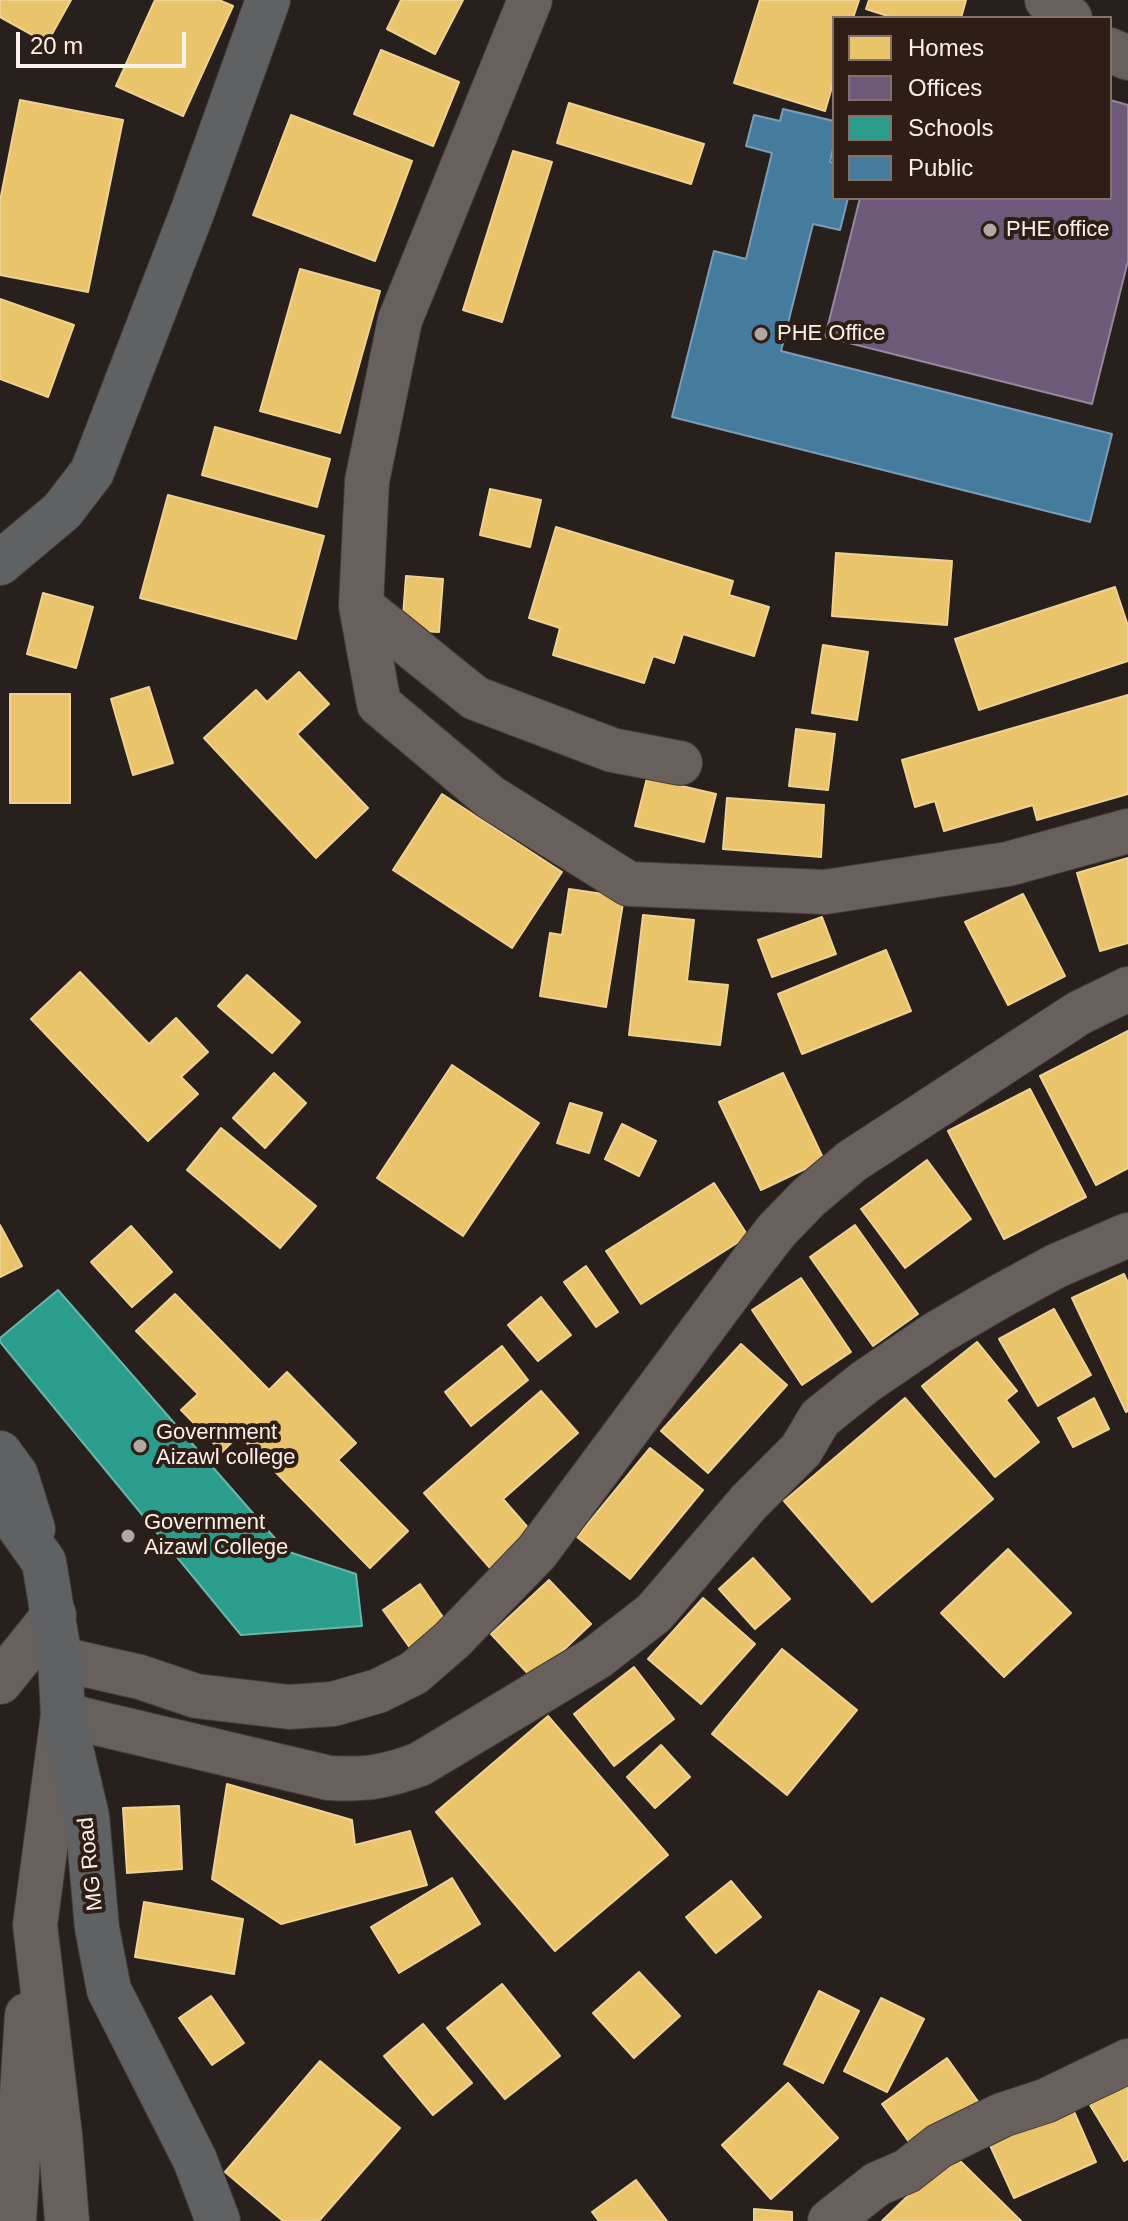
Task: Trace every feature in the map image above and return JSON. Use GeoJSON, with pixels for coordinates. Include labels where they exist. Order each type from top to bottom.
{"type":"FeatureCollection","features":[{"type":"Feature","properties":{"kind":"main road"},"geometry":{"type":"LineString","coordinates":[[0,563],[62,511],[92,472],[193,210],[268,0]]}},
{"type":"Feature","properties":{"kind":"main road"},"geometry":{"type":"LineString","coordinates":[[0,1453],[16,1475],[44,1562]]}},
{"type":"Feature","properties":{"kind":"main road","name":"MG Road"},"geometry":{"type":"LineString","coordinates":[[0,1500],[44,1562],[60,1659],[63,1715],[87,1816],[97,1928],[109,1990],[195,2160],[218,2221]]}},
{"type":"Feature","properties":{"kind":"main road"},"geometry":{"type":"LineString","coordinates":[[0,1547],[44,1562]]}},
{"type":"Feature","properties":{"kind":"street"},"geometry":{"type":"LineString","coordinates":[[530,0],[400,320],[367,481],[361,606],[379,704],[490,797],[629,884],[825,892],[1008,864],[1128,831]]}},
{"type":"Feature","properties":{"kind":"street"},"geometry":{"type":"LineString","coordinates":[[1047,0],[1067,16]]}},
{"type":"Feature","properties":{"kind":"street"},"geometry":{"type":"LineString","coordinates":[[361,606],[475,698],[612,750],[680,763]]}},
{"type":"Feature","properties":{"kind":"street"},"geometry":{"type":"LineString","coordinates":[[60,1659],[140,1677],[196,1696],[289,1707],[333,1704],[378,1691],[414,1673],[452,1640],[537,1552],[750,1265],[777,1230],[809,1197],[852,1161],[1079,1013],[1128,989]]}},
{"type":"Feature","properties":{"kind":"street"},"geometry":{"type":"LineString","coordinates":[[14,2221],[19,2106],[35,1925],[63,1715],[329,1778],[358,1780],[389,1776],[420,1764],[596,1658],[654,1613],[749,1502],[801,1450],[820,1418],[865,1382],[937,1333],[999,1297],[1056,1266],[1128,1235]]}},
{"type":"Feature","properties":{"kind":"street"},"geometry":{"type":"LineString","coordinates":[[0,1682],[54,1615]]}},
{"type":"Feature","properties":{"kind":"street"},"geometry":{"type":"LineString","coordinates":[[35,1925],[67,2221]]}},
{"type":"Feature","properties":{"kind":"street"},"geometry":{"type":"LineString","coordinates":[[830,2221],[877,2184],[907,2171],[939,2146],[1002,2115],[1045,2101],[1128,2061]]}},
{"type":"Feature","properties":{"kind":"building: Homes"},"geometry":{"type":"Polygon","coordinates":[[[0,0],[71,0],[47,43],[0,17],[0,0]]]}},
{"type":"Feature","properties":{"kind":"building: Homes"},"geometry":{"type":"Polygon","coordinates":[[[155,0],[219,0],[233,6],[183,116],[116,86],[155,0]]]}},
{"type":"Feature","properties":{"kind":"building: Homes"},"geometry":{"type":"Polygon","coordinates":[[[401,0],[463,0],[435,54],[387,29],[401,0]]]}},
{"type":"Feature","properties":{"kind":"building: Homes"},"geometry":{"type":"Polygon","coordinates":[[[760,0],[859,0],[854,16],[832,16],[832,87],[825,111],[734,83],[760,0]]]}},
{"type":"Feature","properties":{"kind":"building: Homes"},"geometry":{"type":"Polygon","coordinates":[[[869,0],[966,0],[962,16],[888,16],[866,9],[869,0]]]}},
{"type":"Feature","properties":{"kind":"building: Homes"},"geometry":{"type":"Polygon","coordinates":[[[381,50],[459,82],[433,146],[354,114],[381,50]]]}},
{"type":"Feature","properties":{"kind":"building: Homes"},"geometry":{"type":"Polygon","coordinates":[[[20,100],[123,120],[88,292],[0,275],[0,201],[20,100]]]}},
{"type":"Feature","properties":{"kind":"building: Homes"},"geometry":{"type":"Polygon","coordinates":[[[569,103],[704,144],[691,184],[557,143],[569,103]]]}},
{"type":"Feature","properties":{"kind":"building: Homes"},"geometry":{"type":"Polygon","coordinates":[[[291,115],[412,161],[375,261],[253,215],[291,115]]]}},
{"type":"Feature","properties":{"kind":"building: Homes"},"geometry":{"type":"Polygon","coordinates":[[[513,151],[552,162],[502,322],[463,310],[513,151]]]}},
{"type":"Feature","properties":{"kind":"building: Homes"},"geometry":{"type":"Polygon","coordinates":[[[300,269],[380,291],[340,433],[260,411],[300,269]]]}},
{"type":"Feature","properties":{"kind":"building: Homes"},"geometry":{"type":"Polygon","coordinates":[[[0,299],[74,325],[48,397],[0,379],[0,299]]]}},
{"type":"Feature","properties":{"kind":"building: Homes"},"geometry":{"type":"Polygon","coordinates":[[[215,427],[330,459],[317,507],[202,475],[215,427]]]}},
{"type":"Feature","properties":{"kind":"building: Homes"},"geometry":{"type":"Polygon","coordinates":[[[490,489],[541,500],[530,547],[480,535],[490,489]]]}},
{"type":"Feature","properties":{"kind":"building: Homes"},"geometry":{"type":"Polygon","coordinates":[[[168,495],[324,536],[296,639],[140,598],[168,495]]]}},
{"type":"Feature","properties":{"kind":"building: Homes"},"geometry":{"type":"Polygon","coordinates":[[[556,527],[733,581],[729,595],[769,607],[754,656],[683,634],[674,663],[653,656],[644,683],[553,655],[560,628],[529,618],[556,527]]]}},
{"type":"Feature","properties":{"kind":"building: Homes"},"geometry":{"type":"Polygon","coordinates":[[[836,553],[952,561],[947,625],[832,616],[836,553]]]}},
{"type":"Feature","properties":{"kind":"building: Homes"},"geometry":{"type":"Polygon","coordinates":[[[406,576],[443,579],[439,632],[402,630],[406,576]]]}},
{"type":"Feature","properties":{"kind":"building: Homes"},"geometry":{"type":"Polygon","coordinates":[[[1115,587],[1128,626],[1128,661],[979,710],[955,639],[1115,587]]]}},
{"type":"Feature","properties":{"kind":"building: Homes"},"geometry":{"type":"Polygon","coordinates":[[[43,593],[93,607],[76,668],[27,654],[43,593]]]}},
{"type":"Feature","properties":{"kind":"building: Homes"},"geometry":{"type":"Polygon","coordinates":[[[823,645],[868,652],[857,720],[812,713],[823,645]]]}},
{"type":"Feature","properties":{"kind":"building: Homes"},"geometry":{"type":"Polygon","coordinates":[[[299,672],[329,704],[297,734],[368,808],[316,858],[204,738],[256,690],[267,702],[299,672]]]}},
{"type":"Feature","properties":{"kind":"building: Homes"},"geometry":{"type":"Polygon","coordinates":[[[149,687],[173,763],[133,775],[111,699],[149,687]]]}},
{"type":"Feature","properties":{"kind":"building: Homes"},"geometry":{"type":"Polygon","coordinates":[[[10,694],[70,694],[70,803],[10,803],[10,694]]]}},
{"type":"Feature","properties":{"kind":"building: Homes"},"geometry":{"type":"Polygon","coordinates":[[[1128,695],[1128,794],[1037,820],[1033,805],[944,831],[935,801],[915,807],[902,760],[1128,695]]]}},
{"type":"Feature","properties":{"kind":"building: Homes"},"geometry":{"type":"Polygon","coordinates":[[[796,729],[835,734],[828,790],[789,786],[796,729]]]}},
{"type":"Feature","properties":{"kind":"building: Homes"},"geometry":{"type":"Polygon","coordinates":[[[647,778],[716,794],[704,842],[635,826],[647,778]]]}},
{"type":"Feature","properties":{"kind":"building: Homes"},"geometry":{"type":"Polygon","coordinates":[[[442,794],[562,872],[512,948],[393,870],[442,794]]]}},
{"type":"Feature","properties":{"kind":"building: Homes"},"geometry":{"type":"Polygon","coordinates":[[[727,798],[824,805],[821,857],[723,849],[727,798]]]}},
{"type":"Feature","properties":{"kind":"building: Homes"},"geometry":{"type":"Polygon","coordinates":[[[1128,858],[1128,943],[1100,951],[1077,873],[1128,858]]]}},
{"type":"Feature","properties":{"kind":"building: Homes"},"geometry":{"type":"Polygon","coordinates":[[[569,889],[624,897],[606,1007],[540,996],[550,933],[562,935],[569,889]]]}},
{"type":"Feature","properties":{"kind":"building: Homes"},"geometry":{"type":"Polygon","coordinates":[[[1023,894],[1065,976],[1008,1005],[965,922],[1023,894]]]}},
{"type":"Feature","properties":{"kind":"building: Homes"},"geometry":{"type":"Polygon","coordinates":[[[643,915],[694,920],[687,981],[728,985],[720,1045],[629,1035],[643,915]]]}},
{"type":"Feature","properties":{"kind":"building: Homes"},"geometry":{"type":"Polygon","coordinates":[[[822,917],[836,954],[772,977],[758,940],[822,917]]]}},
{"type":"Feature","properties":{"kind":"building: Homes"},"geometry":{"type":"Polygon","coordinates":[[[886,950],[911,1011],[802,1054],[778,994],[886,950]]]}},
{"type":"Feature","properties":{"kind":"building: Homes"},"geometry":{"type":"Polygon","coordinates":[[[80,972],[149,1044],[176,1018],[208,1052],[181,1077],[198,1094],[148,1141],[31,1019],[80,972]]]}},
{"type":"Feature","properties":{"kind":"building: Homes"},"geometry":{"type":"Polygon","coordinates":[[[247,975],[300,1022],[272,1053],[218,1006],[247,975]]]}},
{"type":"Feature","properties":{"kind":"building: Homes"},"geometry":{"type":"Polygon","coordinates":[[[1128,1031],[1128,1168],[1096,1185],[1040,1076],[1128,1031]]]}},
{"type":"Feature","properties":{"kind":"building: Homes"},"geometry":{"type":"Polygon","coordinates":[[[452,1065],[539,1123],[463,1236],[377,1178],[452,1065]]]}},
{"type":"Feature","properties":{"kind":"building: Homes"},"geometry":{"type":"Polygon","coordinates":[[[274,1073],[306,1103],[265,1148],[233,1118],[274,1073]]]}},
{"type":"Feature","properties":{"kind":"building: Homes"},"geometry":{"type":"Polygon","coordinates":[[[783,1073],[824,1160],[761,1190],[719,1102],[783,1073]]]}},
{"type":"Feature","properties":{"kind":"building: Homes"},"geometry":{"type":"Polygon","coordinates":[[[1030,1089],[1086,1197],[1004,1239],[948,1131],[1030,1089]]]}},
{"type":"Feature","properties":{"kind":"building: Homes"},"geometry":{"type":"Polygon","coordinates":[[[570,1103],[602,1113],[589,1153],[557,1143],[570,1103]]]}},
{"type":"Feature","properties":{"kind":"building: Homes"},"geometry":{"type":"Polygon","coordinates":[[[622,1124],[656,1141],[639,1176],[605,1159],[622,1124]]]}},
{"type":"Feature","properties":{"kind":"building: Homes"},"geometry":{"type":"Polygon","coordinates":[[[221,1128],[316,1206],[280,1248],[187,1170],[221,1128]]]}},
{"type":"Feature","properties":{"kind":"building: Homes"},"geometry":{"type":"Polygon","coordinates":[[[927,1160],[971,1219],[905,1268],[861,1209],[927,1160]]]}},
{"type":"Feature","properties":{"kind":"building: Homes"},"geometry":{"type":"Polygon","coordinates":[[[714,1183],[748,1236],[641,1304],[606,1251],[714,1183]]]}},
{"type":"Feature","properties":{"kind":"building: Homes"},"geometry":{"type":"Polygon","coordinates":[[[0,1225],[22,1266],[0,1277],[0,1225]]]}},
{"type":"Feature","properties":{"kind":"building: Homes"},"geometry":{"type":"Polygon","coordinates":[[[855,1225],[918,1314],[873,1346],[810,1257],[855,1225]]]}},
{"type":"Feature","properties":{"kind":"building: Homes"},"geometry":{"type":"Polygon","coordinates":[[[131,1226],[172,1272],[132,1307],[91,1262],[131,1226]]]}},
{"type":"Feature","properties":{"kind":"building: Homes"},"geometry":{"type":"Polygon","coordinates":[[[586,1266],[618,1312],[596,1327],[564,1282],[586,1266]]]}},
{"type":"Feature","properties":{"kind":"building: Homes"},"geometry":{"type":"Polygon","coordinates":[[[1124,1274],[1128,1283],[1126,1412],[1072,1298],[1124,1274]]]}},
{"type":"Feature","properties":{"kind":"building: Homes"},"geometry":{"type":"Polygon","coordinates":[[[801,1278],[851,1352],[802,1385],[752,1310],[801,1278]]]}},
{"type":"Feature","properties":{"kind":"building: Homes"},"geometry":{"type":"Polygon","coordinates":[[[175,1294],[269,1390],[287,1372],[356,1443],[338,1460],[408,1531],[370,1568],[239,1435],[222,1452],[181,1410],[198,1394],[136,1331],[175,1294]]]}},
{"type":"Feature","properties":{"kind":"building: Homes"},"geometry":{"type":"Polygon","coordinates":[[[541,1297],[571,1335],[538,1361],[508,1325],[541,1297]]]}},
{"type":"Feature","properties":{"kind":"building: Homes"},"geometry":{"type":"Polygon","coordinates":[[[1054,1309],[1091,1375],[1038,1406],[999,1339],[1054,1309]]]}},
{"type":"Feature","properties":{"kind":"building: Homes"},"geometry":{"type":"Polygon","coordinates":[[[977,1342],[1017,1391],[1006,1400],[1039,1442],[995,1477],[922,1386],[977,1342]]]}},
{"type":"Feature","properties":{"kind":"building: Homes"},"geometry":{"type":"Polygon","coordinates":[[[741,1344],[787,1385],[708,1473],[661,1431],[741,1344]]]}},
{"type":"Feature","properties":{"kind":"building: Homes"},"geometry":{"type":"Polygon","coordinates":[[[502,1346],[528,1380],[471,1426],[445,1392],[502,1346]]]}},
{"type":"Feature","properties":{"kind":"building: Homes"},"geometry":{"type":"Polygon","coordinates":[[[541,1391],[578,1433],[503,1499],[531,1531],[490,1568],[424,1493],[541,1391]]]}},
{"type":"Feature","properties":{"kind":"building: Homes"},"geometry":{"type":"Polygon","coordinates":[[[905,1398],[993,1499],[872,1602],[784,1501],[905,1398]]]}},
{"type":"Feature","properties":{"kind":"building: Homes"},"geometry":{"type":"Polygon","coordinates":[[[1094,1398],[1109,1429],[1073,1447],[1058,1418],[1094,1398]]]}},
{"type":"Feature","properties":{"kind":"building: Homes"},"geometry":{"type":"Polygon","coordinates":[[[650,1448],[703,1490],[630,1579],[577,1537],[650,1448]]]}},
{"type":"Feature","properties":{"kind":"building: Homes"},"geometry":{"type":"Polygon","coordinates":[[[1008,1549],[1071,1613],[1004,1677],[941,1613],[1008,1549]]]}},
{"type":"Feature","properties":{"kind":"building: Homes"},"geometry":{"type":"Polygon","coordinates":[[[753,1558],[790,1599],[755,1629],[719,1589],[753,1558]]]}},
{"type":"Feature","properties":{"kind":"building: Homes"},"geometry":{"type":"Polygon","coordinates":[[[549,1580],[591,1624],[533,1679],[491,1634],[549,1580]]]}},
{"type":"Feature","properties":{"kind":"building: Homes"},"geometry":{"type":"Polygon","coordinates":[[[420,1584],[447,1623],[410,1648],[383,1610],[420,1584]]]}},
{"type":"Feature","properties":{"kind":"building: Homes"},"geometry":{"type":"Polygon","coordinates":[[[703,1598],[755,1644],[701,1704],[648,1659],[703,1598]]]}},
{"type":"Feature","properties":{"kind":"building: Homes"},"geometry":{"type":"Polygon","coordinates":[[[782,1649],[857,1710],[787,1795],[712,1734],[782,1649]]]}},
{"type":"Feature","properties":{"kind":"building: Homes"},"geometry":{"type":"Polygon","coordinates":[[[634,1667],[674,1719],[614,1766],[574,1714],[634,1667]]]}},
{"type":"Feature","properties":{"kind":"building: Homes"},"geometry":{"type":"Polygon","coordinates":[[[548,1716],[668,1855],[555,1951],[436,1812],[548,1716]]]}},
{"type":"Feature","properties":{"kind":"building: Homes"},"geometry":{"type":"Polygon","coordinates":[[[661,1745],[690,1777],[655,1808],[627,1777],[661,1745]]]}},
{"type":"Feature","properties":{"kind":"building: Homes"},"geometry":{"type":"Polygon","coordinates":[[[227,1784],[352,1820],[355,1845],[410,1831],[427,1885],[281,1924],[212,1879],[227,1784]]]}},
{"type":"Feature","properties":{"kind":"building: Homes"},"geometry":{"type":"Polygon","coordinates":[[[179,1806],[182,1869],[127,1873],[123,1808],[179,1806]]]}},
{"type":"Feature","properties":{"kind":"building: Homes"},"geometry":{"type":"Polygon","coordinates":[[[452,1878],[480,1924],[399,1973],[371,1927],[452,1878]]]}},
{"type":"Feature","properties":{"kind":"building: Homes"},"geometry":{"type":"Polygon","coordinates":[[[731,1881],[761,1917],[716,1953],[686,1917],[731,1881]]]}},
{"type":"Feature","properties":{"kind":"building: Homes"},"geometry":{"type":"Polygon","coordinates":[[[144,1902],[243,1919],[234,1974],[135,1957],[144,1902]]]}},
{"type":"Feature","properties":{"kind":"building: Homes"},"geometry":{"type":"Polygon","coordinates":[[[639,1972],[680,2016],[634,2058],[593,2013],[639,1972]]]}},
{"type":"Feature","properties":{"kind":"building: Homes"},"geometry":{"type":"Polygon","coordinates":[[[502,1984],[560,2056],[505,2099],[447,2028],[502,1984]]]}},
{"type":"Feature","properties":{"kind":"building: Homes"},"geometry":{"type":"Polygon","coordinates":[[[819,1991],[859,2011],[823,2083],[784,2064],[819,1991]]]}},
{"type":"Feature","properties":{"kind":"building: Homes"},"geometry":{"type":"Polygon","coordinates":[[[211,1996],[244,2043],[212,2065],[179,2018],[211,1996]]]}},
{"type":"Feature","properties":{"kind":"building: Homes"},"geometry":{"type":"Polygon","coordinates":[[[881,1998],[924,2019],[887,2092],[844,2071],[881,1998]]]}},
{"type":"Feature","properties":{"kind":"building: Homes"},"geometry":{"type":"Polygon","coordinates":[[[423,2024],[472,2083],[433,2115],[384,2056],[423,2024]]]}},
{"type":"Feature","properties":{"kind":"building: Homes"},"geometry":{"type":"Polygon","coordinates":[[[947,2058],[979,2103],[914,2149],[882,2104],[947,2058]]]}},
{"type":"Feature","properties":{"kind":"building: Homes"},"geometry":{"type":"Polygon","coordinates":[[[320,2061],[400,2128],[319,2221],[283,2221],[225,2172],[320,2061]]]}},
{"type":"Feature","properties":{"kind":"building: Homes"},"geometry":{"type":"Polygon","coordinates":[[[788,2083],[838,2138],[771,2199],[722,2145],[788,2083]]]}},
{"type":"Feature","properties":{"kind":"building: Homes"},"geometry":{"type":"Polygon","coordinates":[[[1128,2084],[1128,2159],[1124,2161],[1090,2105],[1128,2084]]]}},
{"type":"Feature","properties":{"kind":"building: Homes"},"geometry":{"type":"Polygon","coordinates":[[[1072,2107],[1096,2162],[1014,2198],[989,2143],[1072,2107]]]}},
{"type":"Feature","properties":{"kind":"building: Homes"},"geometry":{"type":"Polygon","coordinates":[[[952,2153],[1021,2221],[882,2221],[952,2153]]]}},
{"type":"Feature","properties":{"kind":"building: Homes"},"geometry":{"type":"Polygon","coordinates":[[[636,2180],[667,2221],[599,2221],[592,2212],[636,2180]]]}},
{"type":"Feature","properties":{"kind":"building: Homes"},"geometry":{"type":"Polygon","coordinates":[[[754,2209],[792,2212],[792,2221],[754,2221],[754,2209]]]}},
{"type":"Feature","properties":{"kind":"building: Offices","name":"PHE office"},"geometry":{"type":"Polygon","coordinates":[[[1112,101],[1128,105],[1128,261],[1092,404],[825,337],[859,200],[1112,200],[1112,101]]]}},
{"type":"Feature","properties":{"kind":"building: Schools","name":"Government Aizawl college"},"geometry":{"type":"Polygon","coordinates":[[[58,1290],[286,1551],[356,1574],[362,1626],[241,1635],[0,1342],[0,1338],[58,1290]]]}},
{"type":"Feature","properties":{"kind":"building: Public"},"geometry":{"type":"Polygon","coordinates":[[[783,109],[832,121],[832,200],[848,200],[840,230],[813,224],[781,351],[1112,434],[1090,522],[672,417],[714,251],[746,259],[772,153],[746,146],[754,115],[780,121],[783,109]]]}},
{"type":"Feature","properties":{"kind":"place","name":"PHE office"},"geometry":{"type":"Point","coordinates":[990,230]}},
{"type":"Feature","properties":{"kind":"place","name":"PHE Office"},"geometry":{"type":"Point","coordinates":[761,334]}},
{"type":"Feature","properties":{"kind":"place","name":"Government Aizawl college"},"geometry":{"type":"Point","coordinates":[140,1446]}},
{"type":"Feature","properties":{"kind":"place","name":"Government Aizawl College"},"geometry":{"type":"Point","coordinates":[128,1536]}}]}
